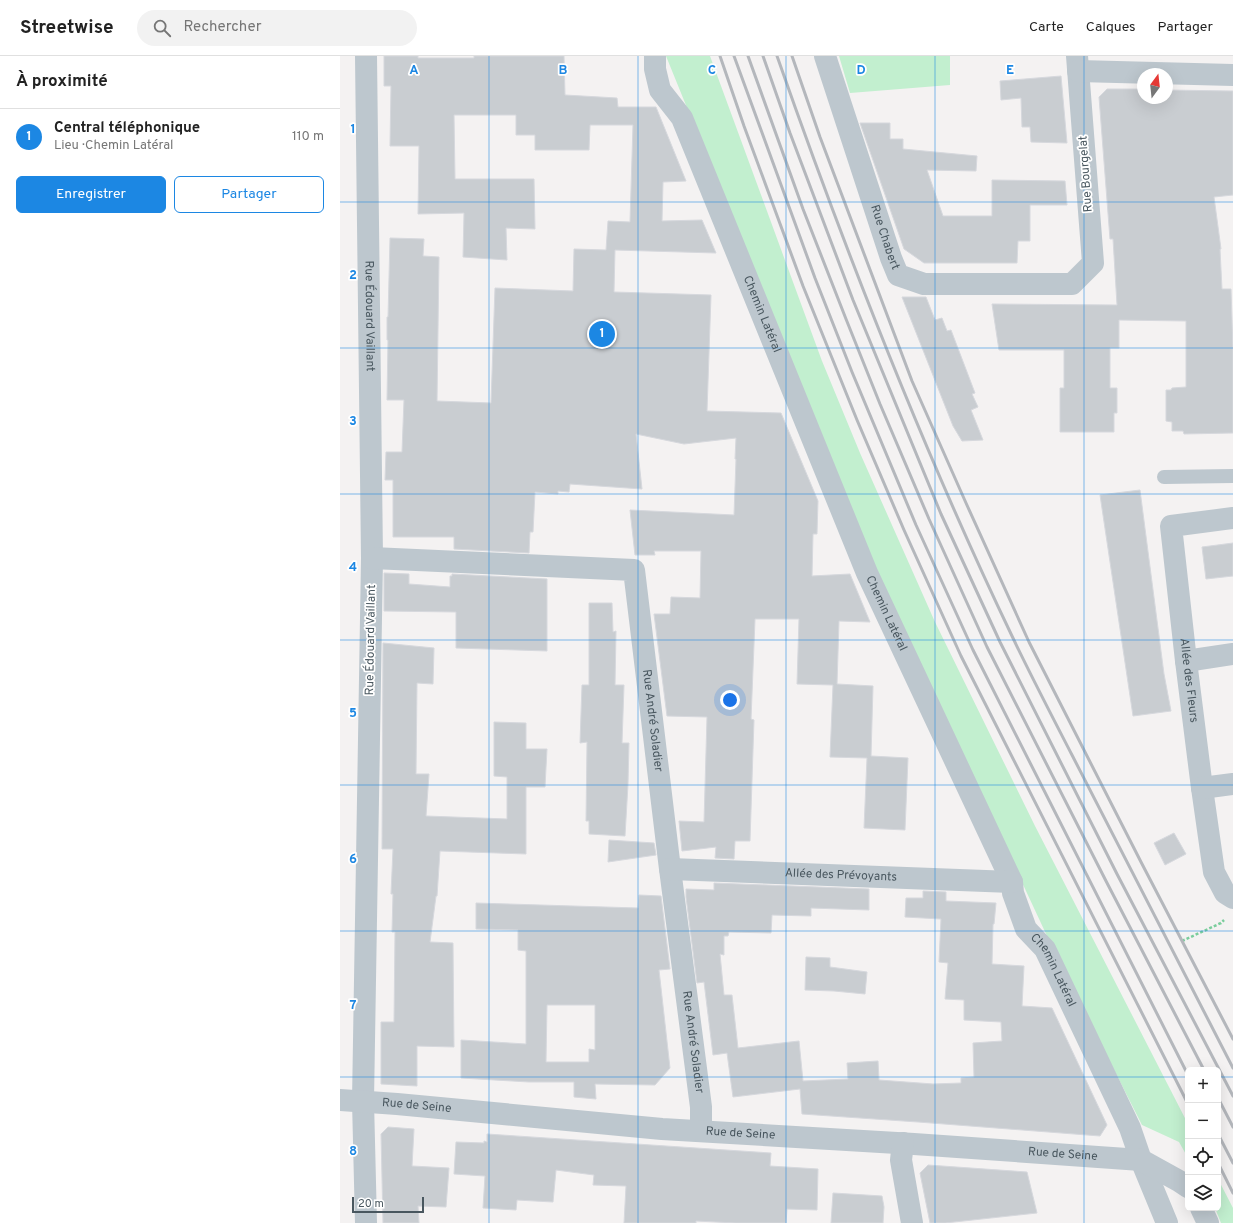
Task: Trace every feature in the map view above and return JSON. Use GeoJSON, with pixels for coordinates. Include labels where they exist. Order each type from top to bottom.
{"type":"FeatureCollection","features":[{"type":"Feature","properties":{"kind":"street","name":"Rue Édouard Vaillant"},"geometry":{"type":"LineString","coordinates":[[366,56],[372,558],[363,1101],[366,1223]]}},
{"type":"Feature","properties":{"kind":"street","name":"Chemin Latéral"},"geometry":{"type":"LineString","coordinates":[[655,56],[655,69],[660,90],[682,118],[867,573],[1012,882],[1013,893],[1026,929],[1045,949],[1130,1128],[1141,1160],[1167,1223]]}},
{"type":"Feature","properties":{"kind":"street","name":"Rue Chabert"},"geometry":{"type":"LineString","coordinates":[[825,56],[891,258],[898,275],[924,284],[1072,284]]}},
{"type":"Feature","properties":{"kind":"street","name":"Rue Bourgelat"},"geometry":{"type":"LineString","coordinates":[[1072,284],[1093,263],[1078,64]]}},
{"type":"Feature","properties":{"kind":"street"},"geometry":{"type":"LineString","coordinates":[[1078,64],[1233,75]]}},
{"type":"Feature","properties":{"kind":"street","name":"Allée des Fleurs"},"geometry":{"type":"LineString","coordinates":[[1229,895],[1214,872],[1186,660],[1171,526],[1233,518]]}},
{"type":"Feature","properties":{"kind":"street","name":"Rue André Soladier"},"geometry":{"type":"LineString","coordinates":[[372,558],[634,570],[670,869],[701,1107],[701,1130]]}},
{"type":"Feature","properties":{"kind":"street"},"geometry":{"type":"LineString","coordinates":[[1186,660],[1233,654]]}},
{"type":"Feature","properties":{"kind":"street"},"geometry":{"type":"LineString","coordinates":[[1202,788],[1233,784]]}},
{"type":"Feature","properties":{"kind":"street","name":"Allée des Prévoyants"},"geometry":{"type":"LineString","coordinates":[[670,869],[1012,882]]}},
{"type":"Feature","properties":{"kind":"street","name":"Rue de Seine"},"geometry":{"type":"LineString","coordinates":[[340,1100],[662,1129],[701,1130],[903,1143],[1141,1160]]}},
{"type":"Feature","properties":{"kind":"street"},"geometry":{"type":"LineString","coordinates":[[903,1143],[901,1160],[912,1223]]}},
{"type":"Feature","properties":{"kind":"street"},"geometry":{"type":"LineString","coordinates":[[1141,1160],[1185,1185]]}},
{"type":"Feature","properties":{"kind":"street"},"geometry":{"type":"LineString","coordinates":[[1202,1211],[1208,1223]]}},
{"type":"Feature","properties":{"kind":"lane"},"geometry":{"type":"LineString","coordinates":[[1164,477],[1233,476]]}},
{"type":"Feature","properties":{"kind":"path"},"geometry":{"type":"LineString","coordinates":[[1182,941],[1221,923],[1225,919]]}},
{"type":"Feature","properties":{"kind":"green space"},"geometry":{"type":"Polygon","coordinates":[[[666,56],[710,56],[822,361],[860,453],[935,622],[1035,826],[1185,1118],[1185,1153],[1179,1142],[1142,1125],[1054,951],[864,544],[666,56]]]}},
{"type":"Feature","properties":{"kind":"green space"},"geometry":{"type":"Polygon","coordinates":[[[839,56],[950,56],[950,85],[850,93],[839,56]]]}},
{"type":"Feature","properties":{"kind":"green space"},"geometry":{"type":"Polygon","coordinates":[[[1221,1185],[1233,1208],[1233,1223],[1221,1223],[1216,1211],[1221,1211],[1221,1185]]]}},
{"type":"Feature","properties":{"kind":"building"},"geometry":{"type":"Polygon","coordinates":[[[384,56],[418,56],[418,58],[474,58],[474,56],[564,56],[565,95],[617,98],[618,107],[656,107],[686,181],[663,182],[662,221],[702,220],[716,253],[615,250],[614,292],[711,295],[707,411],[781,413],[818,501],[817,534],[813,534],[812,576],[850,574],[870,622],[839,621],[837,684],[873,686],[871,756],[908,758],[905,830],[864,828],[867,758],[830,757],[833,685],[797,684],[799,619],[755,619],[751,719],[754,720],[750,841],[735,841],[734,859],[715,858],[716,847],[682,851],[679,821],[704,822],[707,717],[667,716],[654,614],[670,614],[671,597],[700,598],[701,551],[654,551],[655,555],[635,555],[630,510],[734,515],[736,438],[684,444],[636,434],[642,489],[570,484],[569,492],[558,491],[558,494],[535,492],[533,532],[530,532],[529,553],[454,549],[454,537],[393,537],[393,480],[385,480],[386,452],[402,452],[404,400],[387,400],[387,317],[390,238],[424,239],[423,256],[439,257],[437,401],[491,403],[495,288],[573,291],[574,249],[606,250],[608,221],[630,222],[633,125],[590,125],[589,150],[535,150],[535,135],[516,135],[516,115],[454,115],[455,179],[534,179],[535,229],[506,228],[507,260],[463,257],[464,213],[418,214],[419,146],[390,146],[391,86],[384,86],[384,56]]]}},
{"type":"Feature","properties":{"kind":"building"},"geometry":{"type":"Polygon","coordinates":[[[1061,76],[1067,143],[1031,142],[1030,127],[1022,127],[1021,98],[1001,100],[1000,81],[1061,76]]]}},
{"type":"Feature","properties":{"kind":"building"},"geometry":{"type":"Polygon","coordinates":[[[1107,89],[1137,89],[1137,104],[1173,104],[1173,90],[1233,91],[1233,195],[1214,197],[1221,249],[1222,289],[1231,289],[1233,433],[1184,434],[1183,431],[1172,431],[1172,422],[1166,421],[1166,390],[1186,387],[1186,321],[1119,320],[1119,348],[1110,348],[1110,388],[1117,388],[1117,413],[1114,413],[1114,432],[1060,432],[1060,388],[1064,388],[1064,350],[999,350],[992,304],[1117,305],[1113,239],[1110,239],[1099,97],[1107,89]]]}},
{"type":"Feature","properties":{"kind":"building"},"geometry":{"type":"Polygon","coordinates":[[[860,123],[890,123],[890,139],[903,139],[903,149],[977,156],[976,171],[927,170],[943,216],[992,216],[992,180],[1065,181],[1067,205],[1030,205],[1030,241],[1018,241],[1017,263],[924,263],[904,249],[860,123]]]}},
{"type":"Feature","properties":{"kind":"building"},"geometry":{"type":"Polygon","coordinates":[[[902,297],[926,297],[935,320],[942,318],[947,331],[951,330],[975,393],[972,394],[978,407],[971,410],[983,440],[962,441],[953,426],[902,297]]]}},
{"type":"Feature","properties":{"kind":"building"},"geometry":{"type":"Polygon","coordinates":[[[1140,490],[1164,674],[1171,711],[1133,716],[1100,495],[1140,490]]]}},
{"type":"Feature","properties":{"kind":"building"},"geometry":{"type":"Polygon","coordinates":[[[1233,543],[1233,576],[1206,579],[1202,547],[1233,543]]]}},
{"type":"Feature","properties":{"kind":"building"},"geometry":{"type":"Polygon","coordinates":[[[384,573],[409,574],[409,584],[450,587],[450,576],[452,576],[452,574],[547,579],[547,651],[456,648],[456,612],[384,611],[384,573]]]}},
{"type":"Feature","properties":{"kind":"building"},"geometry":{"type":"Polygon","coordinates":[[[589,603],[612,603],[613,632],[616,631],[615,685],[624,685],[622,743],[629,743],[625,836],[589,834],[589,821],[586,821],[587,742],[580,743],[582,685],[589,685],[589,603]]]}},
{"type":"Feature","properties":{"kind":"building"},"geometry":{"type":"Polygon","coordinates":[[[383,643],[434,648],[433,684],[417,683],[416,774],[429,774],[426,816],[507,819],[507,777],[494,776],[494,722],[526,723],[526,749],[547,749],[545,787],[526,787],[526,854],[440,851],[437,896],[430,942],[453,943],[454,1047],[417,1046],[417,1086],[381,1084],[381,1022],[394,1022],[395,932],[392,932],[393,894],[391,894],[393,849],[382,849],[383,643]]]}},
{"type":"Feature","properties":{"kind":"building"},"geometry":{"type":"Polygon","coordinates":[[[1174,833],[1186,854],[1165,865],[1154,843],[1174,833]]]}},
{"type":"Feature","properties":{"kind":"building"},"geometry":{"type":"Polygon","coordinates":[[[609,840],[654,843],[656,855],[608,862],[609,840]]]}},
{"type":"Feature","properties":{"kind":"building"},"geometry":{"type":"Polygon","coordinates":[[[714,883],[869,889],[869,910],[811,908],[811,916],[772,915],[771,933],[729,932],[728,936],[724,936],[724,955],[720,954],[724,995],[732,995],[738,1048],[799,1041],[803,1081],[848,1079],[847,1063],[878,1061],[879,1080],[933,1084],[961,1083],[961,1078],[974,1077],[973,1043],[1002,1041],[1001,1022],[964,1020],[964,1000],[945,999],[948,963],[939,962],[941,919],[905,917],[906,898],[923,898],[923,891],[946,892],[946,901],[996,903],[993,924],[992,964],[1024,966],[1022,1006],[1052,1008],[1107,1125],[1100,1136],[802,1114],[800,1089],[733,1097],[727,1053],[713,1055],[704,982],[697,983],[686,897],[686,889],[714,890],[714,883]]]}},
{"type":"Feature","properties":{"kind":"building"},"geometry":{"type":"Polygon","coordinates":[[[639,895],[661,896],[670,969],[659,970],[670,1068],[655,1085],[595,1084],[596,1099],[574,1097],[574,1082],[529,1082],[461,1078],[461,1040],[526,1044],[526,951],[518,950],[518,930],[476,929],[476,903],[638,908],[639,895]],[[547,1005],[546,1062],[589,1062],[589,1049],[595,1050],[595,1005],[547,1005]]]}},
{"type":"Feature","properties":{"kind":"building"},"geometry":{"type":"Polygon","coordinates":[[[806,957],[830,958],[830,967],[867,972],[865,994],[805,990],[806,957]]]}},
{"type":"Feature","properties":{"kind":"building"},"geometry":{"type":"Polygon","coordinates":[[[388,1127],[414,1129],[412,1166],[449,1168],[446,1207],[418,1206],[419,1223],[383,1223],[381,1134],[388,1127]]]}},
{"type":"Feature","properties":{"kind":"building"},"geometry":{"type":"Polygon","coordinates":[[[487,1134],[771,1153],[770,1166],[818,1169],[817,1210],[787,1209],[786,1223],[696,1221],[696,1223],[624,1223],[626,1186],[593,1185],[594,1175],[556,1170],[553,1202],[517,1200],[516,1210],[483,1208],[485,1176],[454,1174],[456,1142],[484,1143],[484,1141],[487,1142],[487,1134]]]}},
{"type":"Feature","properties":{"kind":"building"},"geometry":{"type":"Polygon","coordinates":[[[928,1165],[1027,1172],[1037,1213],[945,1223],[930,1223],[920,1173],[928,1165]]]}},
{"type":"Feature","properties":{"kind":"building"},"geometry":{"type":"Polygon","coordinates":[[[833,1193],[882,1196],[884,1207],[883,1223],[831,1223],[833,1193]]]}},
{"type":"Feature","properties":{"kind":"railway"},"geometry":{"type":"LineString","coordinates":[[720,56],[803,286],[857,420],[904,530],[961,656],[1187,1103]]}},
{"type":"Feature","properties":{"kind":"railway"},"geometry":{"type":"LineString","coordinates":[[734,56],[815,278],[852,372],[916,525],[973,650],[1185,1069]]}},
{"type":"Feature","properties":{"kind":"railway"},"geometry":{"type":"LineString","coordinates":[[748,56],[803,209],[846,319],[929,519],[987,647],[1202,1067]]}},
{"type":"Feature","properties":{"kind":"railway"},"geometry":{"type":"LineString","coordinates":[[763,56],[790,133],[853,300],[941,514],[1000,642],[1117,874],[1233,1096]]}},
{"type":"Feature","properties":{"kind":"railway"},"geometry":{"type":"LineString","coordinates":[[777,56],[858,277],[916,422],[947,494],[1034,681],[1233,1068]]}},
{"type":"Feature","properties":{"kind":"railway"},"geometry":{"type":"LineString","coordinates":[[792,56],[820,137],[912,381],[966,503],[1029,642],[1233,1039]]}},
{"type":"Feature","properties":{"kind":"railway"},"geometry":{"type":"LineString","coordinates":[[1221,1103],[1233,1127]]}},
{"type":"Feature","properties":{"kind":"railway"},"geometry":{"type":"LineString","coordinates":[[1221,1139],[1233,1163]]}},
{"type":"Feature","properties":{"kind":"railway"},"geometry":{"type":"LineString","coordinates":[[1221,1169],[1233,1193]]}},
{"type":"Feature","properties":{"kind":"place","name":"Central téléphonique"},"geometry":{"type":"Point","coordinates":[602,334]}}]}
